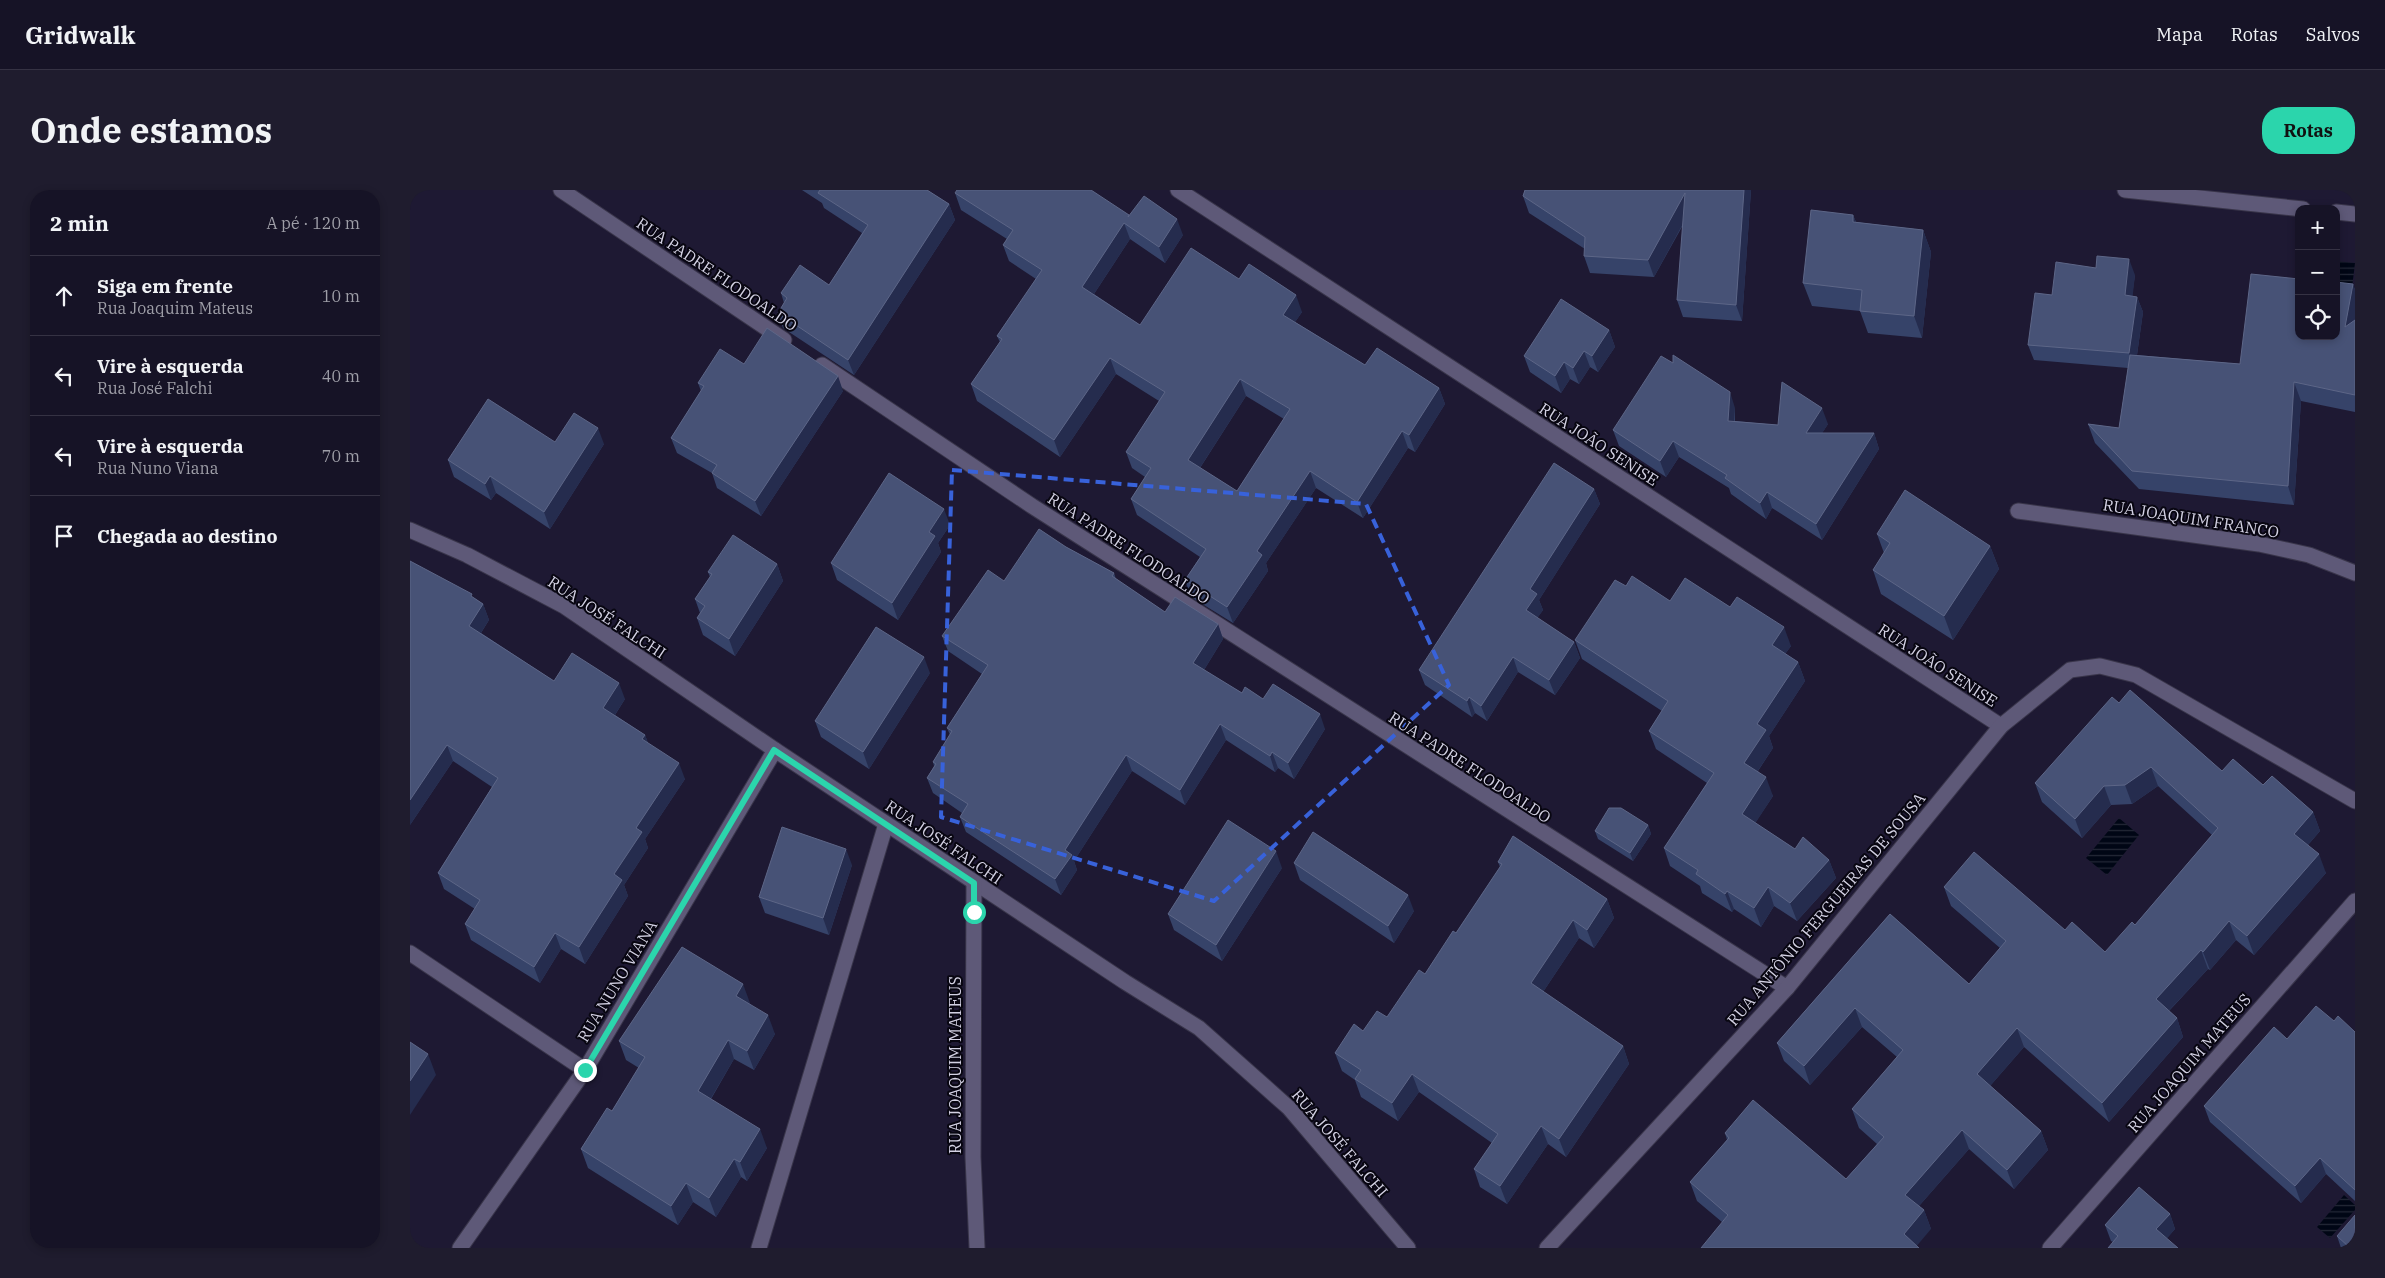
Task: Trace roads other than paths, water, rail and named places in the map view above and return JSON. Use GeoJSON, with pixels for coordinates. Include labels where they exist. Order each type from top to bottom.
{"type":"FeatureCollection","features":[{"type":"Feature","properties":{"kind":"street","name":"RUA PADRE FLODOALDO"},"geometry":{"type":"LineString","coordinates":[[561,190],[792,345]]}},
{"type":"Feature","properties":{"kind":"street","name":"RUA JOÃO SENISE"},"geometry":{"type":"LineString","coordinates":[[1178,190],[2001,726]]}},
{"type":"Feature","properties":{"kind":"street"},"geometry":{"type":"LineString","coordinates":[[2125,190],[2295,208]]}},
{"type":"Feature","properties":{"kind":"street"},"geometry":{"type":"LineString","coordinates":[[2340,212],[2355,214]]}},
{"type":"Feature","properties":{"kind":"street","name":"RUA PADRE FLODOALDO"},"geometry":{"type":"LineString","coordinates":[[809,356],[1032,506],[1517,818],[1787,988]]}},
{"type":"Feature","properties":{"kind":"street","name":"RUA JOAQUIM FRANCO"},"geometry":{"type":"LineString","coordinates":[[2018,511],[2260,544],[2309,555],[2355,573]]}},
{"type":"Feature","properties":{"kind":"street","name":"RUA JOSÉ FALCHI"},"geometry":{"type":"LineString","coordinates":[[410,530],[467,555],[564,606],[774,750],[974,883],[1199,1028],[1289,1108],[1408,1248]]}},
{"type":"Feature","properties":{"kind":"street","name":"RUA ANTÔNIO FERGUEIRAS DE SOUSA"},"geometry":{"type":"LineString","coordinates":[[1547,1248],[1787,988],[2001,726],[2070,670],[2100,666],[2136,675],[2355,801]]}},
{"type":"Feature","properties":{"kind":"street","name":"RUA NUNO VIANA"},"geometry":{"type":"LineString","coordinates":[[460,1248],[585,1070],[774,750]]}},
{"type":"Feature","properties":{"kind":"street"},"geometry":{"type":"LineString","coordinates":[[759,1248],[886,824]]}},
{"type":"Feature","properties":{"kind":"street","name":"RUA JOAQUIM MATEUS"},"geometry":{"type":"LineString","coordinates":[[974,883],[973,1157],[977,1248]]}},
{"type":"Feature","properties":{"kind":"street","name":"RUA JOAQUIM MATEUS"},"geometry":{"type":"LineString","coordinates":[[2050,1248],[2355,901]]}},
{"type":"Feature","properties":{"kind":"street"},"geometry":{"type":"LineString","coordinates":[[410,953],[585,1070]]}}]}
